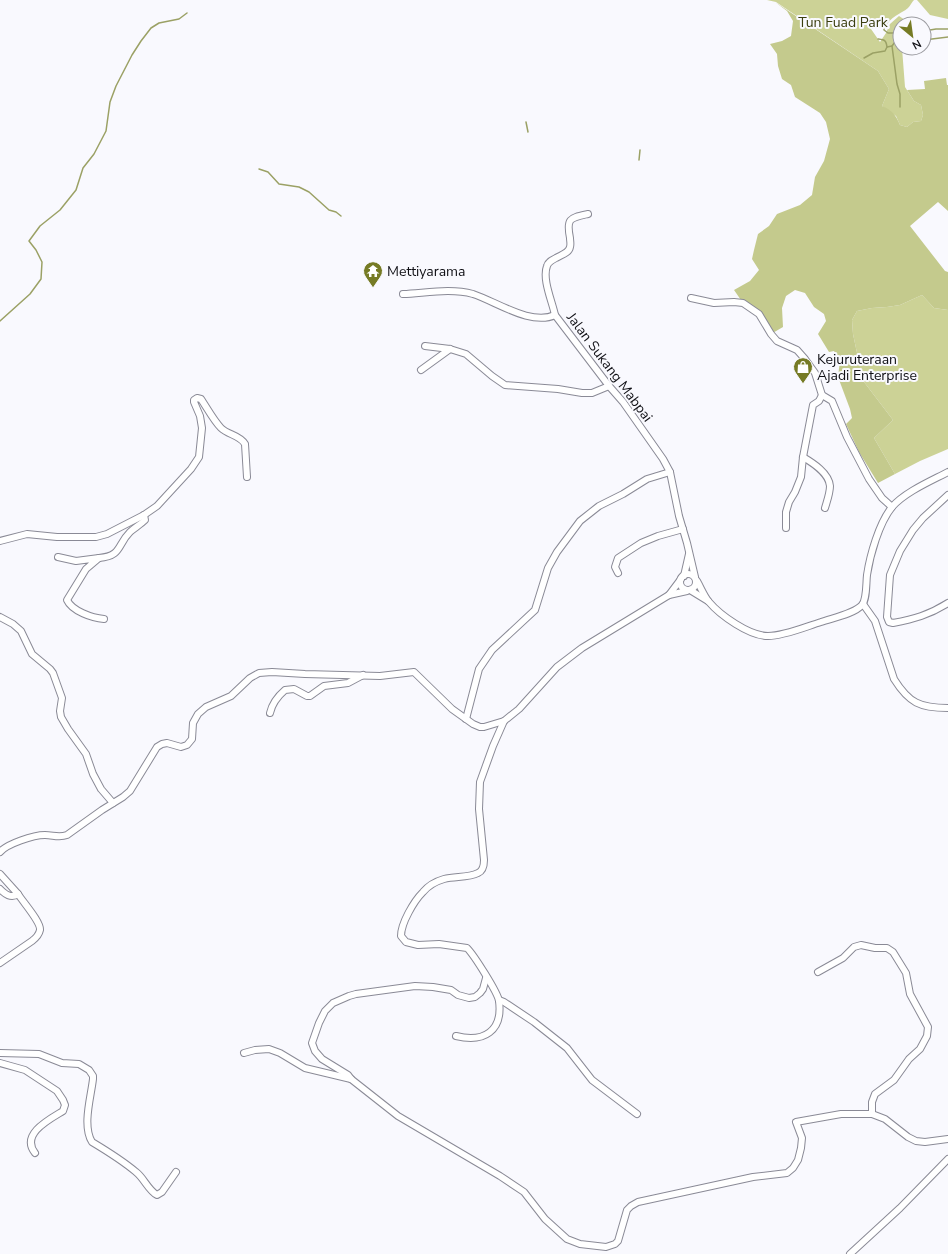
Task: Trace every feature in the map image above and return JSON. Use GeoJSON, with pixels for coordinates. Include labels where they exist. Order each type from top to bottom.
{"type":"FeatureCollection","features":[{"type":"Feature","properties":{"kind":"street","name":"Jalan Sukang Mabpai"},"geometry":{"type":"LineString","coordinates":[[588,214],[574,217],[570,220],[568,227],[571,245],[570,249],[552,260],[547,265],[547,287],[555,315],[623,402],[670,472],[679,516],[696,579],[708,601]]}},
{"type":"Feature","properties":{"kind":"street"},"geometry":{"type":"LineString","coordinates":[[403,294],[458,291],[474,294],[529,317],[555,315]]}},
{"type":"Feature","properties":{"kind":"street"},"geometry":{"type":"LineString","coordinates":[[691,298],[714,303],[743,303],[759,314],[777,341],[796,350],[812,367],[822,395],[832,401],[847,437],[869,479],[882,498],[892,507]]}},
{"type":"Feature","properties":{"kind":"street"},"geometry":{"type":"LineString","coordinates":[[425,346],[450,348],[466,354],[504,385],[558,389],[582,393],[592,393],[609,386]]}},
{"type":"Feature","properties":{"kind":"street"},"geometry":{"type":"LineString","coordinates":[[421,370],[450,348]]}},
{"type":"Feature","properties":{"kind":"street"},"geometry":{"type":"LineString","coordinates":[[786,528],[786,512],[801,477],[803,457],[813,405],[819,401],[822,395]]}},
{"type":"Feature","properties":{"kind":"street"},"geometry":{"type":"LineString","coordinates":[[0,541],[27,534],[57,537],[96,537],[107,534],[144,515],[156,506],[191,469],[199,457],[202,428],[200,416],[194,402],[197,398],[201,400],[221,428],[240,438],[245,444],[247,477]]}},
{"type":"Feature","properties":{"kind":"street"},"geometry":{"type":"LineString","coordinates":[[803,457],[819,468],[828,479],[830,486],[825,508]]}},
{"type":"Feature","properties":{"kind":"street"},"geometry":{"type":"LineString","coordinates":[[466,719],[479,669],[492,650],[535,610],[548,568],[580,521],[599,506],[623,494],[647,479],[670,472]]}},
{"type":"Feature","properties":{"kind":"street"},"geometry":{"type":"LineString","coordinates":[[948,472],[914,491],[892,507],[877,536],[872,551],[863,604],[875,621],[894,679],[898,686],[916,703],[925,707],[948,708]]}},
{"type":"Feature","properties":{"kind":"street"},"geometry":{"type":"LineString","coordinates":[[948,495],[923,518],[913,530],[900,551],[890,575],[887,617],[889,622],[893,623],[916,619],[933,612],[948,603]]}},
{"type":"Feature","properties":{"kind":"street"},"geometry":{"type":"LineString","coordinates":[[58,557],[76,561],[104,558],[115,553],[119,550],[129,533],[145,520],[144,515]]}},
{"type":"Feature","properties":{"kind":"street"},"geometry":{"type":"LineString","coordinates":[[618,573],[615,567],[618,558],[641,543],[658,536],[683,529]]}},
{"type":"Feature","properties":{"kind":"street","name":"Jalan Sukang Mabpai"},"geometry":{"type":"LineString","coordinates":[[682,578],[689,552]]}},
{"type":"Feature","properties":{"kind":"street"},"geometry":{"type":"LineString","coordinates":[[99,558],[86,569],[67,600],[68,603],[78,611],[96,619],[104,619]]}},
{"type":"Feature","properties":{"kind":"street"},"geometry":{"type":"LineString","coordinates":[[0,852],[9,845],[35,837],[45,835],[61,837],[67,835],[130,791],[157,747],[167,743],[181,747],[187,745],[192,740],[193,723],[198,714],[206,707],[236,692],[250,678],[259,673],[272,672],[380,676],[414,672],[452,709],[473,724],[480,727],[504,721],[519,709],[556,667],[582,648],[669,595],[689,591],[695,587],[696,579],[690,574],[682,578],[669,595]]}},
{"type":"Feature","properties":{"kind":"street"},"geometry":{"type":"LineString","coordinates":[[682,578],[680,584],[689,591]]}},
{"type":"Feature","properties":{"kind":"street","name":"Jalan Sukang Mabpai"},"geometry":{"type":"LineString","coordinates":[[689,591],[708,601],[732,622],[746,630],[760,635],[769,636],[838,616],[852,611],[863,604]]}},
{"type":"Feature","properties":{"kind":"street"},"geometry":{"type":"LineString","coordinates":[[0,617],[13,624],[21,631],[32,654],[53,673],[62,698],[60,711],[61,717],[86,754],[93,774],[101,789],[113,803]]}},
{"type":"Feature","properties":{"kind":"street"},"geometry":{"type":"LineString","coordinates":[[270,713],[278,698],[285,690],[294,689],[307,696],[310,696],[324,686],[348,683],[363,675]]}},
{"type":"Feature","properties":{"kind":"street"},"geometry":{"type":"LineString","coordinates":[[456,1036],[473,1038],[484,1036],[489,1033],[498,1021],[499,1000],[476,960],[467,948],[439,944],[418,944],[406,942],[401,936],[401,931],[405,920],[423,892],[434,884],[444,880],[479,873],[483,867],[484,860],[479,809],[480,782],[504,721]]}},
{"type":"Feature","properties":{"kind":"street"},"geometry":{"type":"LineString","coordinates":[[0,874],[18,894],[40,925],[40,932],[37,937],[0,963]]}},
{"type":"Feature","properties":{"kind":"street"},"geometry":{"type":"LineString","coordinates":[[0,889],[8,896],[15,896],[18,894]]}},
{"type":"Feature","properties":{"kind":"street"},"geometry":{"type":"LineString","coordinates":[[818,972],[843,958],[854,947],[861,945],[875,948],[887,948],[893,952],[906,973],[910,994],[928,1027],[927,1036],[920,1049],[909,1059],[894,1080],[875,1094],[872,1102],[872,1114]]}},
{"type":"Feature","properties":{"kind":"street"},"geometry":{"type":"LineString","coordinates":[[486,978],[480,994],[475,997],[468,998],[458,995],[451,990],[415,986],[349,996],[333,1003],[325,1011],[312,1043],[318,1055],[322,1059],[348,1075],[398,1116],[500,1176],[524,1192],[545,1219],[567,1239],[580,1244],[606,1246],[615,1244],[618,1241],[628,1210],[631,1206],[638,1202],[753,1177],[787,1173],[793,1168],[798,1160],[801,1148],[802,1138],[796,1122],[842,1114],[872,1114],[885,1119],[908,1137],[916,1141],[925,1142],[948,1139]]}},
{"type":"Feature","properties":{"kind":"street"},"geometry":{"type":"LineString","coordinates":[[499,1000],[534,1022],[567,1048],[592,1080],[637,1114]]}},
{"type":"Feature","properties":{"kind":"street"},"geometry":{"type":"LineString","coordinates":[[244,1053],[255,1050],[269,1049],[280,1053],[305,1068],[352,1079]]}},
{"type":"Feature","properties":{"kind":"street"},"geometry":{"type":"LineString","coordinates":[[0,1053],[39,1054],[62,1063],[79,1064],[89,1070],[93,1076],[88,1116],[88,1136],[92,1142],[137,1172],[157,1195],[162,1192],[176,1172]]}},
{"type":"Feature","properties":{"kind":"street"},"geometry":{"type":"LineString","coordinates":[[0,1063],[25,1070],[57,1091],[64,1100],[65,1105],[63,1111],[37,1129],[32,1138],[30,1146],[35,1153]]}},
{"type":"Feature","properties":{"kind":"street"},"geometry":{"type":"LineString","coordinates":[[850,1254],[900,1208],[948,1159]]}},
{"type":"Feature","properties":{"kind":"green space","name":"Tun Fuad Park"},"geometry":{"type":"Polygon","coordinates":[[[767,0],[914,0],[908,8],[896,16],[892,16],[892,19],[886,27],[871,29],[880,42],[892,22],[892,56],[903,56],[905,87],[914,101],[921,105],[923,115],[921,121],[913,122],[907,127],[900,125],[896,116],[882,106],[889,89],[878,71],[776,2],[767,0]]]}},
{"type":"Feature","properties":{"kind":"green space"},"geometry":{"type":"Polygon","coordinates":[[[917,0],[948,0],[948,19],[930,15],[917,0]]]}},
{"type":"Feature","properties":{"kind":"green space"},"geometry":{"type":"Polygon","coordinates":[[[775,2],[878,71],[889,89],[882,106],[893,113],[900,125],[907,127],[913,122],[921,121],[923,115],[921,105],[914,101],[907,90],[925,89],[924,81],[946,78],[948,85],[948,211],[938,202],[910,226],[945,271],[948,272],[948,310],[934,308],[922,295],[900,305],[857,311],[852,320],[861,378],[893,420],[874,438],[895,474],[878,483],[859,452],[846,424],[852,418],[838,377],[840,360],[834,351],[829,352],[818,334],[826,321],[824,314],[814,307],[805,293],[795,290],[786,296],[782,308],[783,327],[771,334],[764,321],[743,303],[734,290],[750,281],[759,270],[752,259],[758,234],[769,226],[777,214],[800,205],[812,195],[815,177],[824,161],[830,139],[826,122],[820,113],[795,97],[791,85],[782,79],[778,66],[777,54],[770,44],[782,41],[791,36],[793,21],[787,11],[775,2]]]}},
{"type":"Feature","properties":{"kind":"green space"},"geometry":{"type":"Polygon","coordinates":[[[922,295],[934,308],[948,310],[948,449],[895,474],[874,438],[893,420],[861,378],[852,320],[857,311],[900,305],[922,295]]]}},
{"type":"Feature","properties":{"kind":"waterway"},"geometry":{"type":"LineString","coordinates":[[0,321],[30,294],[41,279],[42,262],[36,250],[29,241],[40,226],[60,210],[76,190],[83,168],[94,154],[106,131],[110,102],[116,86],[132,55],[151,28],[159,23],[179,19],[187,13]]}},
{"type":"Feature","properties":{"kind":"waterway"},"geometry":{"type":"LineString","coordinates":[[884,26],[884,30],[888,33],[892,33]]}},
{"type":"Feature","properties":{"kind":"waterway"},"geometry":{"type":"LineString","coordinates":[[932,30],[948,29]]}},
{"type":"Feature","properties":{"kind":"waterway"},"geometry":{"type":"LineString","coordinates":[[932,39],[948,37]]}},
{"type":"Feature","properties":{"kind":"waterway"},"geometry":{"type":"LineString","coordinates":[[878,39],[885,41],[887,47]]}},
{"type":"Feature","properties":{"kind":"waterway"},"geometry":{"type":"LineString","coordinates":[[864,58],[873,53],[885,51],[887,47],[892,46]]}},
{"type":"Feature","properties":{"kind":"waterway"},"geometry":{"type":"LineString","coordinates":[[893,56],[897,84],[900,94],[900,107]]}},
{"type":"Feature","properties":{"kind":"waterway"},"geometry":{"type":"LineString","coordinates":[[526,122],[528,132]]}},
{"type":"Feature","properties":{"kind":"waterway"},"geometry":{"type":"LineString","coordinates":[[639,160],[640,150]]}},
{"type":"Feature","properties":{"kind":"waterway"},"geometry":{"type":"LineString","coordinates":[[259,169],[268,172],[279,184],[299,187],[309,192],[329,210],[336,212],[341,216]]}},
{"type":"Feature","properties":{"kind":"place","name":"Mettiyarama"},"geometry":{"type":"Point","coordinates":[373,288]}},
{"type":"Feature","properties":{"kind":"place","name":"Kejuruteraan Ajadi Enterprise"},"geometry":{"type":"Point","coordinates":[803,384]}}]}
